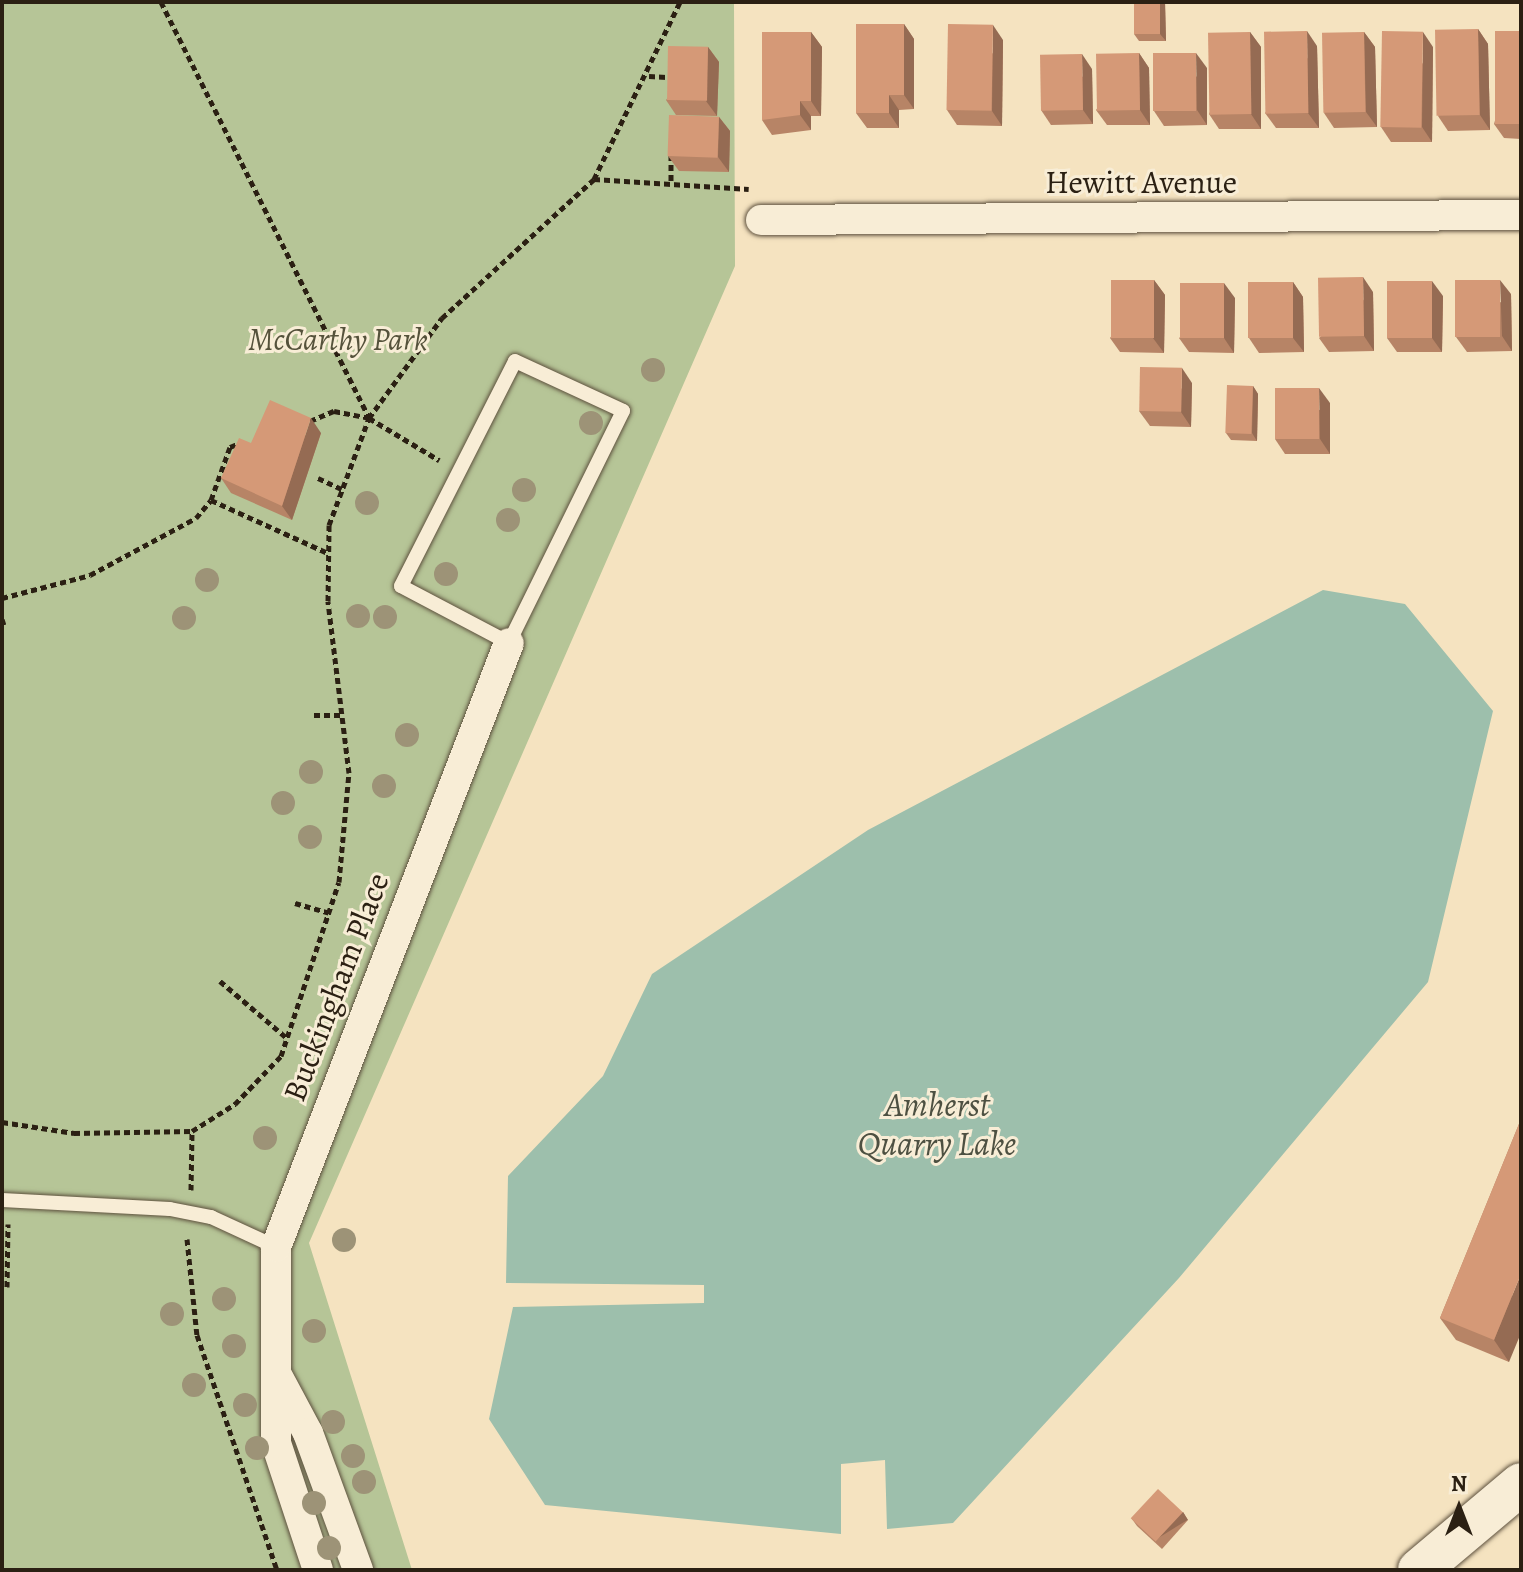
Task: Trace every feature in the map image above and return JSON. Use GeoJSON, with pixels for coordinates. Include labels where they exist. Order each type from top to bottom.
{"type":"FeatureCollection","features":[{"type":"Feature","properties":{"kind":"street","name":"Hewitt Avenue"},"geometry":{"type":"LineString","coordinates":[[761,220],[1521,215]]}},
{"type":"Feature","properties":{"kind":"street","name":"Buckingham Place"},"geometry":{"type":"LineString","coordinates":[[318,1570],[276,1443],[272,1366],[276,1247],[509,643]]}},
{"type":"Feature","properties":{"kind":"street"},"geometry":{"type":"LineString","coordinates":[[272,1366],[308,1433],[358,1570]]}},
{"type":"Feature","properties":{"kind":"street"},"geometry":{"type":"LineString","coordinates":[[1419,1570],[1517,1494]]}},
{"type":"Feature","properties":{"kind":"lane"},"geometry":{"type":"LineString","coordinates":[[515,361],[623,411],[509,643],[401,586],[515,361]]}},
{"type":"Feature","properties":{"kind":"lane"},"geometry":{"type":"LineString","coordinates":[[5,1200],[170,1209],[211,1217],[276,1247]]}},
{"type":"Feature","properties":{"kind":"path"},"geometry":{"type":"LineString","coordinates":[[161,2],[369,418]]}},
{"type":"Feature","properties":{"kind":"path"},"geometry":{"type":"LineString","coordinates":[[649,76],[671,76],[671,91]]}},
{"type":"Feature","properties":{"kind":"path"},"geometry":{"type":"LineString","coordinates":[[671,136],[671,181]]}},
{"type":"Feature","properties":{"kind":"path"},"geometry":{"type":"LineString","coordinates":[[594,179],[671,181],[759,190]]}},
{"type":"Feature","properties":{"kind":"path"},"geometry":{"type":"LineString","coordinates":[[310,421],[334,411],[369,418],[420,450]]}},
{"type":"Feature","properties":{"kind":"path"},"geometry":{"type":"LineString","coordinates":[[2,598],[127,558],[196,518],[211,500],[230,447],[258,447]]}},
{"type":"Feature","properties":{"kind":"path"},"geometry":{"type":"LineString","coordinates":[[318,478],[342,489]]}},
{"type":"Feature","properties":{"kind":"path"},"geometry":{"type":"LineString","coordinates":[[211,500],[328,553]]}},
{"type":"Feature","properties":{"kind":"path"},"geometry":{"type":"LineString","coordinates":[[314,715],[342,715]]}},
{"type":"Feature","properties":{"kind":"path"},"geometry":{"type":"LineString","coordinates":[[295,903],[329,913]]}},
{"type":"Feature","properties":{"kind":"path"},"geometry":{"type":"LineString","coordinates":[[220,981],[287,1038]]}},
{"type":"Feature","properties":{"kind":"path"},"geometry":{"type":"LineString","coordinates":[[2,1122],[74,1133],[192,1131],[191,1192]]}},
{"type":"Feature","properties":{"kind":"path"},"geometry":{"type":"LineString","coordinates":[[5,1200],[7,1287]]}},
{"type":"Feature","properties":{"kind":"path"},"geometry":{"type":"LineString","coordinates":[[187,1231],[197,1335],[277,1570]]}},
{"type":"Feature","properties":{"kind":"green space","name":"McCarthy Park"},"geometry":{"type":"Polygon","coordinates":[[[2,2],[734,2],[735,266],[309,1243],[412,1570],[2,1570],[2,2]]]}},
{"type":"Feature","properties":{"kind":"water","name":"Amherst Quarry Lake"},"geometry":{"type":"Polygon","coordinates":[[[1323,590],[1405,604],[1493,711],[1428,982],[1179,1278],[953,1523],[887,1529],[885,1460],[841,1464],[841,1534],[545,1505],[489,1419],[513,1307],[704,1303],[704,1285],[506,1283],[508,1176],[603,1076],[652,974],[868,830],[1323,590]]]}},
{"type":"Feature","properties":{"kind":"building"},"geometry":{"type":"Polygon","coordinates":[[[1134,2],[1160,2],[1160,34],[1134,34],[1134,2]]]}},
{"type":"Feature","properties":{"kind":"building"},"geometry":{"type":"Polygon","coordinates":[[[856,24],[904,24],[904,95],[889,95],[889,113],[856,113],[856,24]]]}},
{"type":"Feature","properties":{"kind":"building"},"geometry":{"type":"Polygon","coordinates":[[[948,24],[993,25],[991,111],[946,110],[948,24]]]}},
{"type":"Feature","properties":{"kind":"building"},"geometry":{"type":"Polygon","coordinates":[[[1478,29],[1480,115],[1437,116],[1435,30],[1478,29]]]}},
{"type":"Feature","properties":{"kind":"building"},"geometry":{"type":"Polygon","coordinates":[[[1307,31],[1308,113],[1265,114],[1264,32],[1307,31]]]}},
{"type":"Feature","properties":{"kind":"building"},"geometry":{"type":"Polygon","coordinates":[[[1382,31],[1423,32],[1421,128],[1380,127],[1382,31]]]}},
{"type":"Feature","properties":{"kind":"building"},"geometry":{"type":"Polygon","coordinates":[[[1495,31],[1521,31],[1521,124],[1495,124],[1495,31]]]}},
{"type":"Feature","properties":{"kind":"building"},"geometry":{"type":"Polygon","coordinates":[[[762,32],[811,32],[811,101],[800,101],[800,115],[762,120],[762,32]]]}},
{"type":"Feature","properties":{"kind":"building"},"geometry":{"type":"Polygon","coordinates":[[[1250,32],[1251,114],[1209,115],[1208,33],[1250,32]]]}},
{"type":"Feature","properties":{"kind":"building"},"geometry":{"type":"Polygon","coordinates":[[[1364,32],[1365,112],[1323,113],[1322,33],[1364,32]]]}},
{"type":"Feature","properties":{"kind":"building"},"geometry":{"type":"Polygon","coordinates":[[[668,46],[708,47],[707,101],[667,100],[668,46]]]}},
{"type":"Feature","properties":{"kind":"building"},"geometry":{"type":"Polygon","coordinates":[[[1139,53],[1140,110],[1097,111],[1096,54],[1139,53]]]}},
{"type":"Feature","properties":{"kind":"building"},"geometry":{"type":"Polygon","coordinates":[[[1153,53],[1196,53],[1196,111],[1153,111],[1153,53]]]}},
{"type":"Feature","properties":{"kind":"building"},"geometry":{"type":"Polygon","coordinates":[[[1082,54],[1083,110],[1041,111],[1040,55],[1082,54]]]}},
{"type":"Feature","properties":{"kind":"building"},"geometry":{"type":"Polygon","coordinates":[[[669,115],[719,117],[718,158],[668,156],[669,115]]]}},
{"type":"Feature","properties":{"kind":"building"},"geometry":{"type":"Polygon","coordinates":[[[1363,277],[1364,336],[1319,337],[1318,278],[1363,277]]]}},
{"type":"Feature","properties":{"kind":"building"},"geometry":{"type":"Polygon","coordinates":[[[1111,280],[1154,280],[1154,338],[1111,338],[1111,280]]]}},
{"type":"Feature","properties":{"kind":"building"},"geometry":{"type":"Polygon","coordinates":[[[1455,280],[1500,280],[1500,337],[1455,337],[1455,280]]]}},
{"type":"Feature","properties":{"kind":"building"},"geometry":{"type":"Polygon","coordinates":[[[1387,281],[1432,281],[1432,338],[1387,338],[1387,281]]]}},
{"type":"Feature","properties":{"kind":"building"},"geometry":{"type":"Polygon","coordinates":[[[1248,282],[1293,282],[1293,338],[1248,338],[1248,282]]]}},
{"type":"Feature","properties":{"kind":"building"},"geometry":{"type":"Polygon","coordinates":[[[1180,283],[1224,283],[1224,338],[1180,338],[1180,283]]]}},
{"type":"Feature","properties":{"kind":"building"},"geometry":{"type":"Polygon","coordinates":[[[1140,367],[1182,368],[1181,412],[1139,411],[1140,367]]]}},
{"type":"Feature","properties":{"kind":"building"},"geometry":{"type":"Polygon","coordinates":[[[1227,385],[1253,386],[1251,434],[1225,433],[1227,385]]]}},
{"type":"Feature","properties":{"kind":"building"},"geometry":{"type":"Polygon","coordinates":[[[1275,388],[1319,388],[1319,439],[1275,439],[1275,388]]]}},
{"type":"Feature","properties":{"kind":"building"},"geometry":{"type":"Polygon","coordinates":[[[270,400],[311,418],[282,506],[221,478],[239,438],[251,443],[270,400]]]}},
{"type":"Feature","properties":{"kind":"building"},"geometry":{"type":"Polygon","coordinates":[[[1521,1119],[1521,1274],[1494,1340],[1440,1318],[1521,1119]]]}},
{"type":"Feature","properties":{"kind":"building"},"geometry":{"type":"Polygon","coordinates":[[[1158,1489],[1183,1512],[1156,1541],[1131,1518],[1158,1489]]]}}]}
